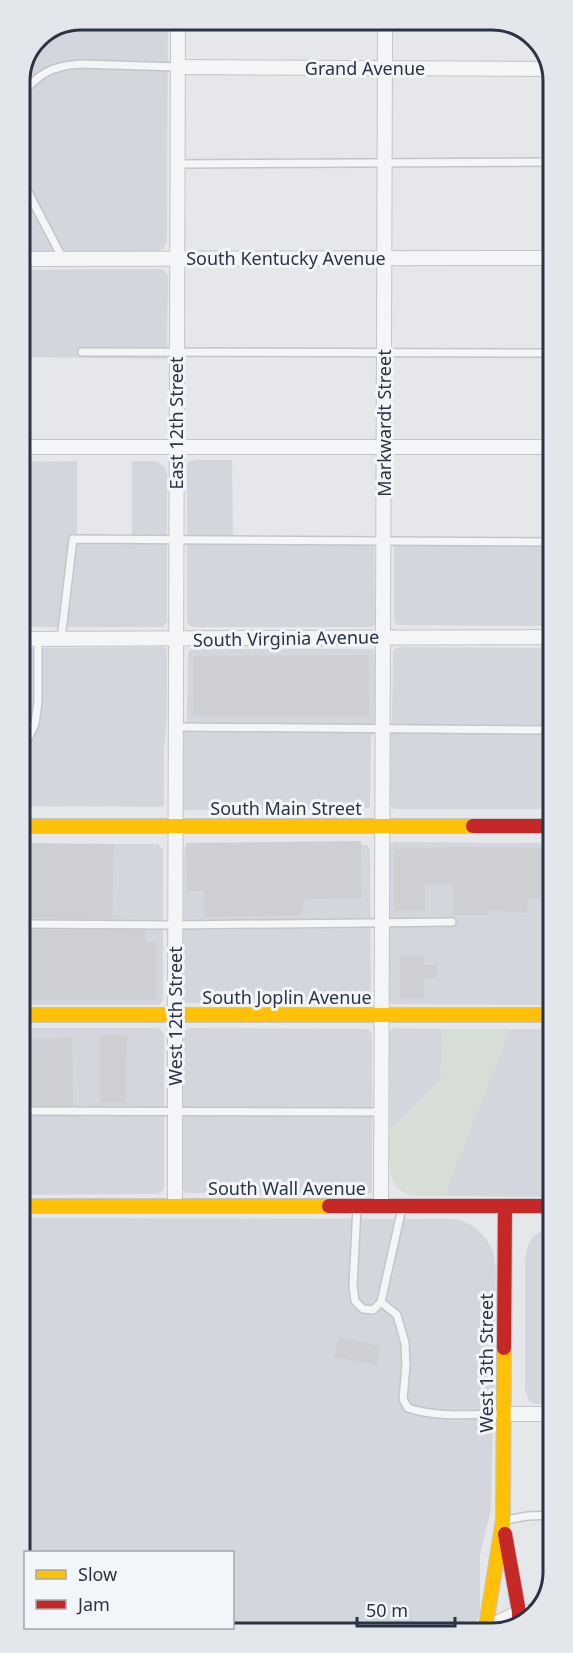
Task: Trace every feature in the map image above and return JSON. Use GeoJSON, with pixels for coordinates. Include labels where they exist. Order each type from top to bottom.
{"type":"FeatureCollection","features":[{"type":"Feature","properties":{"kind":"street","name":"East 12th Street"},"geometry":{"type":"LineString","coordinates":[[176,827],[178,30]]}},
{"type":"Feature","properties":{"kind":"street","name":"Markwardt Street"},"geometry":{"type":"LineString","coordinates":[[381,1206],[380,922],[385,352],[385,30]]}},
{"type":"Feature","properties":{"kind":"street","name":"Grand Avenue"},"geometry":{"type":"LineString","coordinates":[[178,67],[541,69]]}},
{"type":"Feature","properties":{"kind":"street","name":"South Kentucky Avenue"},"geometry":{"type":"LineString","coordinates":[[30,259],[543,258]]}},
{"type":"Feature","properties":{"kind":"street"},"geometry":{"type":"LineString","coordinates":[[30,447],[543,447]]}},
{"type":"Feature","properties":{"kind":"street","name":"South Virginia Avenue"},"geometry":{"type":"LineString","coordinates":[[30,639],[543,637]]}},
{"type":"Feature","properties":{"kind":"street","name":"South Main Street"},"geometry":{"type":"LineString","coordinates":[[30,826],[543,826]]}},
{"type":"Feature","properties":{"kind":"street","name":"West 12th Street"},"geometry":{"type":"LineString","coordinates":[[175,1206],[176,827]]}},
{"type":"Feature","properties":{"kind":"street","name":"South Joplin Avenue"},"geometry":{"type":"LineString","coordinates":[[30,1015],[543,1015]]}},
{"type":"Feature","properties":{"kind":"street","name":"South Wall Avenue"},"geometry":{"type":"LineString","coordinates":[[30,1206],[543,1206]]}},
{"type":"Feature","properties":{"kind":"street","name":"West 13th Street"},"geometry":{"type":"LineString","coordinates":[[505,1206],[503,1520],[519,1615]]}},
{"type":"Feature","properties":{"kind":"street"},"geometry":{"type":"LineString","coordinates":[[503,1414],[543,1414]]}},
{"type":"Feature","properties":{"kind":"street","name":"West 13th Street"},"geometry":{"type":"LineString","coordinates":[[486,1623],[503,1520]]}},
{"type":"Feature","properties":{"kind":"lane"},"geometry":{"type":"LineString","coordinates":[[30,83],[53,68],[67,65],[178,67]]}},
{"type":"Feature","properties":{"kind":"lane"},"geometry":{"type":"LineString","coordinates":[[177,164],[543,162]]}},
{"type":"Feature","properties":{"kind":"lane"},"geometry":{"type":"LineString","coordinates":[[30,196],[63,259]]}},
{"type":"Feature","properties":{"kind":"lane"},"geometry":{"type":"LineString","coordinates":[[82,352],[543,353]]}},
{"type":"Feature","properties":{"kind":"lane"},"geometry":{"type":"LineString","coordinates":[[61,639],[73,539],[543,542]]}},
{"type":"Feature","properties":{"kind":"lane"},"geometry":{"type":"LineString","coordinates":[[30,734],[35,724],[38,702],[39,639]]}},
{"type":"Feature","properties":{"kind":"lane"},"geometry":{"type":"LineString","coordinates":[[176,726],[543,730]]}},
{"type":"Feature","properties":{"kind":"lane"},"geometry":{"type":"LineString","coordinates":[[30,924],[452,922]]}},
{"type":"Feature","properties":{"kind":"lane"},"geometry":{"type":"LineString","coordinates":[[30,1111],[380,1112]]}},
{"type":"Feature","properties":{"kind":"lane"},"geometry":{"type":"LineString","coordinates":[[357,1206],[353,1286],[355,1301],[363,1309],[373,1310],[381,1302],[403,1206]]}},
{"type":"Feature","properties":{"kind":"lane"},"geometry":{"type":"LineString","coordinates":[[381,1302],[397,1315],[405,1343],[403,1399],[408,1408],[455,1414],[503,1414]]}},
{"type":"Feature","properties":{"kind":"lane"},"geometry":{"type":"LineString","coordinates":[[503,1520],[543,1515]]}},
{"type":"Feature","properties":{"kind":"shaded area"},"geometry":{"type":"Polygon","coordinates":[[[81,30],[168,30],[167,242],[163,249],[157,251],[30,252],[31,71],[45,45],[62,34],[81,30]]]}},
{"type":"Feature","properties":{"kind":"shaded area"},"geometry":{"type":"Polygon","coordinates":[[[161,269],[166,272],[168,276],[167,359],[30,357],[30,270],[161,269]]]}},
{"type":"Feature","properties":{"kind":"shaded area"},"geometry":{"type":"Polygon","coordinates":[[[232,460],[233,538],[374,538],[374,625],[371,627],[192,627],[189,625],[187,622],[187,466],[188,462],[232,460]]]}},
{"type":"Feature","properties":{"kind":"shaded area"},"geometry":{"type":"Polygon","coordinates":[[[77,461],[77,541],[132,541],[132,461],[154,461],[165,467],[167,473],[167,622],[163,627],[30,627],[30,462],[77,461]]]}},
{"type":"Feature","properties":{"kind":"shaded area"},"geometry":{"type":"Polygon","coordinates":[[[394,539],[543,539],[543,626],[397,625],[394,621],[394,539]]]}},
{"type":"Feature","properties":{"kind":"shaded area"},"geometry":{"type":"Polygon","coordinates":[[[163,647],[167,650],[167,717],[164,749],[164,804],[162,807],[30,806],[30,648],[163,647]]]}},
{"type":"Feature","properties":{"kind":"shaded area"},"geometry":{"type":"Polygon","coordinates":[[[399,647],[543,648],[543,809],[392,808],[389,802],[389,740],[392,720],[394,650],[399,647]]]}},
{"type":"Feature","properties":{"kind":"shaded area"},"geometry":{"type":"Polygon","coordinates":[[[191,649],[374,650],[375,721],[371,739],[369,808],[184,810],[182,808],[181,752],[187,718],[188,653],[191,649]]]}},
{"type":"Feature","properties":{"kind":"shaded area"},"geometry":{"type":"Polygon","coordinates":[[[394,842],[543,843],[543,1005],[391,1004],[389,999],[389,844],[394,842]]]}},
{"type":"Feature","properties":{"kind":"shaded area"},"geometry":{"type":"Polygon","coordinates":[[[30,844],[158,844],[160,846],[163,850],[163,1000],[159,1005],[30,1005],[30,844]]]}},
{"type":"Feature","properties":{"kind":"shaded area"},"geometry":{"type":"Polygon","coordinates":[[[188,844],[367,845],[370,850],[370,1003],[364,1005],[184,1003],[184,850],[188,844]]]}},
{"type":"Feature","properties":{"kind":"shaded area"},"geometry":{"type":"Polygon","coordinates":[[[30,1028],[158,1028],[161,1030],[164,1035],[164,1187],[163,1191],[157,1194],[30,1195],[30,1028]]]}},
{"type":"Feature","properties":{"kind":"shaded area"},"geometry":{"type":"Polygon","coordinates":[[[190,1028],[369,1029],[372,1035],[372,1191],[363,1194],[185,1193],[183,1188],[183,1034],[190,1028]]]}},
{"type":"Feature","properties":{"kind":"shaded area"},"geometry":{"type":"Polygon","coordinates":[[[393,1028],[443,1029],[441,1079],[390,1130],[389,1035],[393,1028]]]}},
{"type":"Feature","properties":{"kind":"shaded area"},"geometry":{"type":"Polygon","coordinates":[[[443,1029],[510,1029],[444,1196],[410,1195],[395,1185],[392,1177],[389,1158],[390,1130],[441,1079],[443,1029]]]}},
{"type":"Feature","properties":{"kind":"shaded area"},"geometry":{"type":"Polygon","coordinates":[[[510,1029],[543,1029],[543,1197],[444,1196],[510,1029]]]}},
{"type":"Feature","properties":{"kind":"shaded area"},"geometry":{"type":"Polygon","coordinates":[[[30,1218],[454,1219],[463,1221],[478,1230],[493,1251],[496,1270],[491,1509],[480,1555],[480,1612],[477,1620],[472,1623],[234,1623],[234,1551],[30,1551],[30,1218]]]}},
{"type":"Feature","properties":{"kind":"shaded area"},"geometry":{"type":"Polygon","coordinates":[[[543,1229],[543,1404],[529,1401],[525,1390],[525,1260],[531,1239],[543,1229]]]}},
{"type":"Feature","properties":{"kind":"building"},"geometry":{"type":"Polygon","coordinates":[[[369,655],[369,716],[193,716],[193,656],[369,655]]]}},
{"type":"Feature","properties":{"kind":"building"},"geometry":{"type":"Polygon","coordinates":[[[361,841],[362,898],[305,899],[301,915],[204,917],[204,891],[187,891],[186,843],[361,841]]]}},
{"type":"Feature","properties":{"kind":"building"},"geometry":{"type":"Polygon","coordinates":[[[30,843],[114,844],[112,919],[30,918],[30,843]]]}},
{"type":"Feature","properties":{"kind":"building"},"geometry":{"type":"Polygon","coordinates":[[[543,848],[543,900],[528,898],[527,913],[490,910],[488,915],[453,915],[453,884],[425,885],[425,911],[394,911],[394,849],[543,848]]]}},
{"type":"Feature","properties":{"kind":"building"},"geometry":{"type":"Polygon","coordinates":[[[30,930],[145,930],[146,942],[156,942],[156,1000],[30,1000],[30,930]]]}},
{"type":"Feature","properties":{"kind":"building"},"geometry":{"type":"Polygon","coordinates":[[[400,956],[424,956],[424,965],[437,965],[437,978],[424,978],[424,999],[400,999],[400,956]]]}},
{"type":"Feature","properties":{"kind":"building"},"geometry":{"type":"Polygon","coordinates":[[[100,1035],[127,1035],[126,1103],[100,1103],[100,1035]]]}},
{"type":"Feature","properties":{"kind":"building"},"geometry":{"type":"Polygon","coordinates":[[[72,1038],[73,1106],[30,1105],[30,1039],[72,1038]]]}},
{"type":"Feature","properties":{"kind":"building"},"geometry":{"type":"Polygon","coordinates":[[[338,1337],[381,1346],[377,1365],[334,1357],[338,1337]]]}},
{"type":"Feature","properties":{"kind":"traffic: slow"},"geometry":{"type":"LineString","coordinates":[[30,826],[473,826]]}},
{"type":"Feature","properties":{"kind":"traffic: slow"},"geometry":{"type":"LineString","coordinates":[[30,1015],[543,1015]]}},
{"type":"Feature","properties":{"kind":"traffic: slow"},"geometry":{"type":"LineString","coordinates":[[30,1206],[329,1206]]}},
{"type":"Feature","properties":{"kind":"traffic: slow"},"geometry":{"type":"LineString","coordinates":[[486,1623],[503,1520],[504,1348]]}},
{"type":"Feature","properties":{"kind":"traffic: jam"},"geometry":{"type":"LineString","coordinates":[[473,826],[543,826]]}},
{"type":"Feature","properties":{"kind":"traffic: jam"},"geometry":{"type":"LineString","coordinates":[[329,1206],[543,1206]]}},
{"type":"Feature","properties":{"kind":"traffic: jam"},"geometry":{"type":"LineString","coordinates":[[504,1348],[505,1206]]}},
{"type":"Feature","properties":{"kind":"traffic: jam"},"geometry":{"type":"LineString","coordinates":[[505,1534],[519,1615]]}}]}
